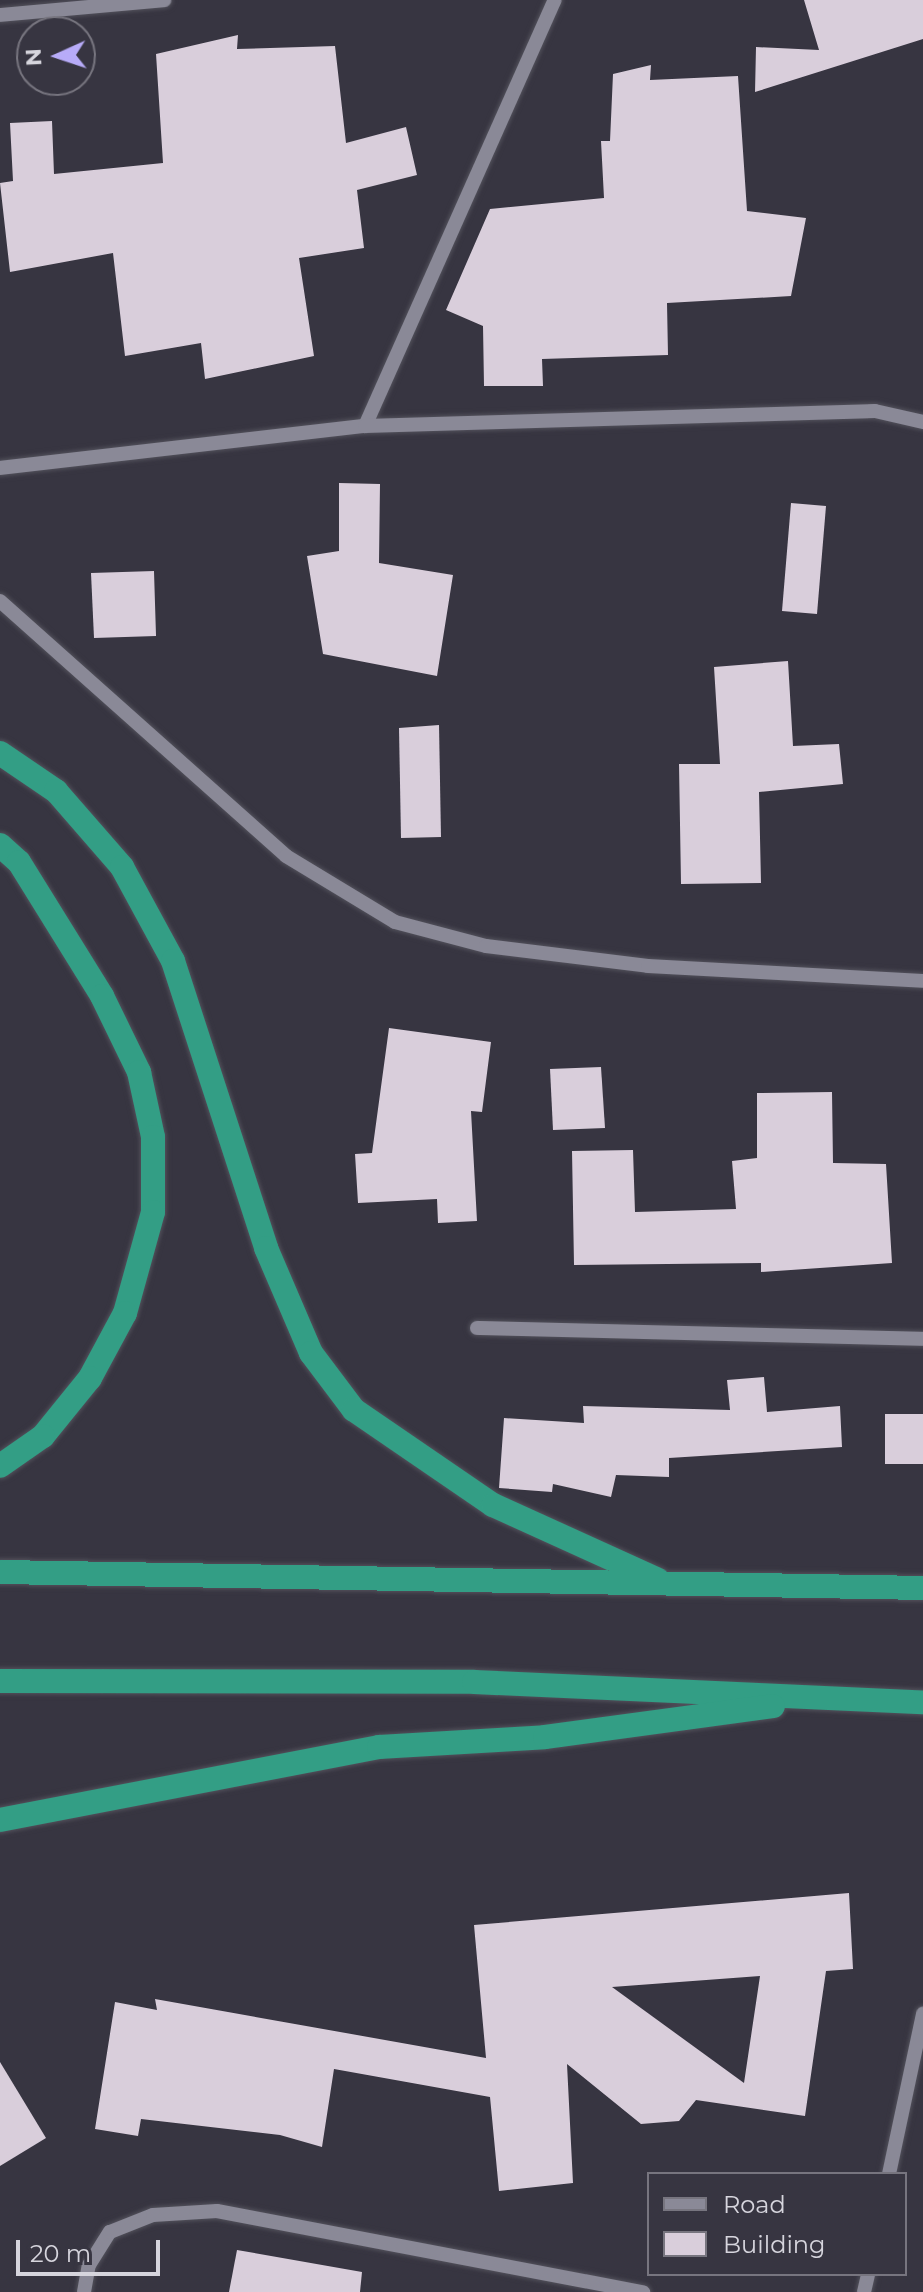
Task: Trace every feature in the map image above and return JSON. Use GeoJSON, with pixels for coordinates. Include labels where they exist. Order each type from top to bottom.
{"type":"FeatureCollection","features":[{"type":"Feature","properties":{"kind":"highway"},"geometry":{"type":"LineString","coordinates":[[0,753],[56,791],[122,867],[166,947],[219,1087],[266,1248],[311,1353],[354,1410],[493,1505],[658,1580]]}},
{"type":"Feature","properties":{"kind":"highway"},"geometry":{"type":"LineString","coordinates":[[0,845],[64,930],[139,1072],[153,1137],[153,1212],[125,1313],[90,1378],[43,1436],[0,1466]]}},
{"type":"Feature","properties":{"kind":"highway"},"geometry":{"type":"LineString","coordinates":[[0,1572],[658,1580],[923,1588]]}},
{"type":"Feature","properties":{"kind":"highway"},"geometry":{"type":"LineString","coordinates":[[0,1681],[474,1682],[923,1702]]}},
{"type":"Feature","properties":{"kind":"highway"},"geometry":{"type":"LineString","coordinates":[[0,1820],[379,1747],[545,1737],[815,1698]]}},
{"type":"Feature","properties":{"kind":"street"},"geometry":{"type":"LineString","coordinates":[[0,15],[164,0]]}},
{"type":"Feature","properties":{"kind":"street"},"geometry":{"type":"LineString","coordinates":[[365,426],[555,0]]}},
{"type":"Feature","properties":{"kind":"street"},"geometry":{"type":"LineString","coordinates":[[0,468],[365,426],[875,411],[923,422]]}},
{"type":"Feature","properties":{"kind":"street"},"geometry":{"type":"LineString","coordinates":[[0,601],[286,856],[395,922],[486,946],[648,966],[923,981]]}},
{"type":"Feature","properties":{"kind":"street"},"geometry":{"type":"LineString","coordinates":[[477,1328],[923,1339]]}},
{"type":"Feature","properties":{"kind":"street"},"geometry":{"type":"LineString","coordinates":[[889,2172],[923,2014]]}},
{"type":"Feature","properties":{"kind":"street"},"geometry":{"type":"LineString","coordinates":[[84,2292],[89,2265],[110,2232],[153,2215],[217,2211],[643,2292]]}},
{"type":"Feature","properties":{"kind":"building"},"geometry":{"type":"Polygon","coordinates":[[[804,0],[923,0],[923,39],[755,92],[756,47],[819,50],[804,0]]]}},
{"type":"Feature","properties":{"kind":"building"},"geometry":{"type":"Polygon","coordinates":[[[238,35],[237,49],[335,46],[346,143],[406,127],[417,175],[357,190],[364,248],[299,258],[314,356],[205,379],[201,343],[125,356],[113,253],[10,272],[0,183],[13,181],[10,123],[52,121],[54,174],[163,163],[156,54],[238,35]]]}},
{"type":"Feature","properties":{"kind":"building"},"geometry":{"type":"Polygon","coordinates":[[[651,65],[650,80],[738,76],[747,211],[806,218],[791,296],[667,303],[668,355],[542,359],[543,386],[484,386],[483,326],[446,310],[490,209],[604,198],[601,141],[610,141],[613,74],[651,65]]]}},
{"type":"Feature","properties":{"kind":"building"},"geometry":{"type":"Polygon","coordinates":[[[339,483],[380,484],[379,563],[453,575],[437,676],[323,654],[307,556],[339,551],[339,483]]]}},
{"type":"Feature","properties":{"kind":"building"},"geometry":{"type":"Polygon","coordinates":[[[791,503],[826,506],[817,614],[782,611],[791,503]]]}},
{"type":"Feature","properties":{"kind":"building"},"geometry":{"type":"Polygon","coordinates":[[[154,571],[156,636],[94,638],[91,573],[154,571]]]}},
{"type":"Feature","properties":{"kind":"building"},"geometry":{"type":"Polygon","coordinates":[[[788,661],[793,746],[839,744],[843,784],[759,792],[761,883],[681,884],[679,764],[720,764],[714,667],[788,661]]]}},
{"type":"Feature","properties":{"kind":"building"},"geometry":{"type":"Polygon","coordinates":[[[439,725],[441,837],[401,838],[399,728],[439,725]]]}},
{"type":"Feature","properties":{"kind":"building"},"geometry":{"type":"Polygon","coordinates":[[[389,1028],[491,1042],[482,1112],[471,1111],[477,1221],[438,1223],[437,1199],[358,1203],[355,1154],[372,1153],[389,1028]]]}},
{"type":"Feature","properties":{"kind":"building"},"geometry":{"type":"Polygon","coordinates":[[[601,1067],[605,1128],[553,1130],[550,1069],[601,1067]]]}},
{"type":"Feature","properties":{"kind":"building"},"geometry":{"type":"Polygon","coordinates":[[[832,1092],[833,1163],[886,1164],[892,1263],[761,1272],[761,1263],[574,1265],[572,1151],[633,1150],[635,1212],[736,1209],[732,1161],[757,1158],[757,1093],[832,1092]]]}},
{"type":"Feature","properties":{"kind":"building"},"geometry":{"type":"Polygon","coordinates":[[[764,1377],[767,1412],[840,1406],[842,1447],[669,1458],[669,1477],[616,1475],[611,1497],[553,1484],[552,1492],[499,1488],[504,1418],[584,1423],[583,1406],[730,1410],[727,1380],[764,1377]]]}},
{"type":"Feature","properties":{"kind":"building"},"geometry":{"type":"Polygon","coordinates":[[[885,1414],[923,1414],[923,1464],[885,1464],[885,1414]]]}},
{"type":"Feature","properties":{"kind":"building"},"geometry":{"type":"Polygon","coordinates":[[[849,1893],[853,1969],[826,1971],[805,2116],[696,2100],[679,2121],[641,2124],[567,2064],[573,2183],[499,2191],[490,2097],[334,2069],[322,2147],[280,2135],[141,2119],[138,2136],[95,2129],[115,2002],[157,2010],[155,1999],[486,2058],[474,1925],[849,1893]],[[760,1976],[612,1987],[744,2083],[760,1976]]]}},
{"type":"Feature","properties":{"kind":"building"},"geometry":{"type":"Polygon","coordinates":[[[0,2062],[46,2138],[0,2166],[0,2062]]]}},
{"type":"Feature","properties":{"kind":"building"},"geometry":{"type":"Polygon","coordinates":[[[237,2250],[362,2272],[360,2292],[229,2292],[237,2250]]]}}]}
